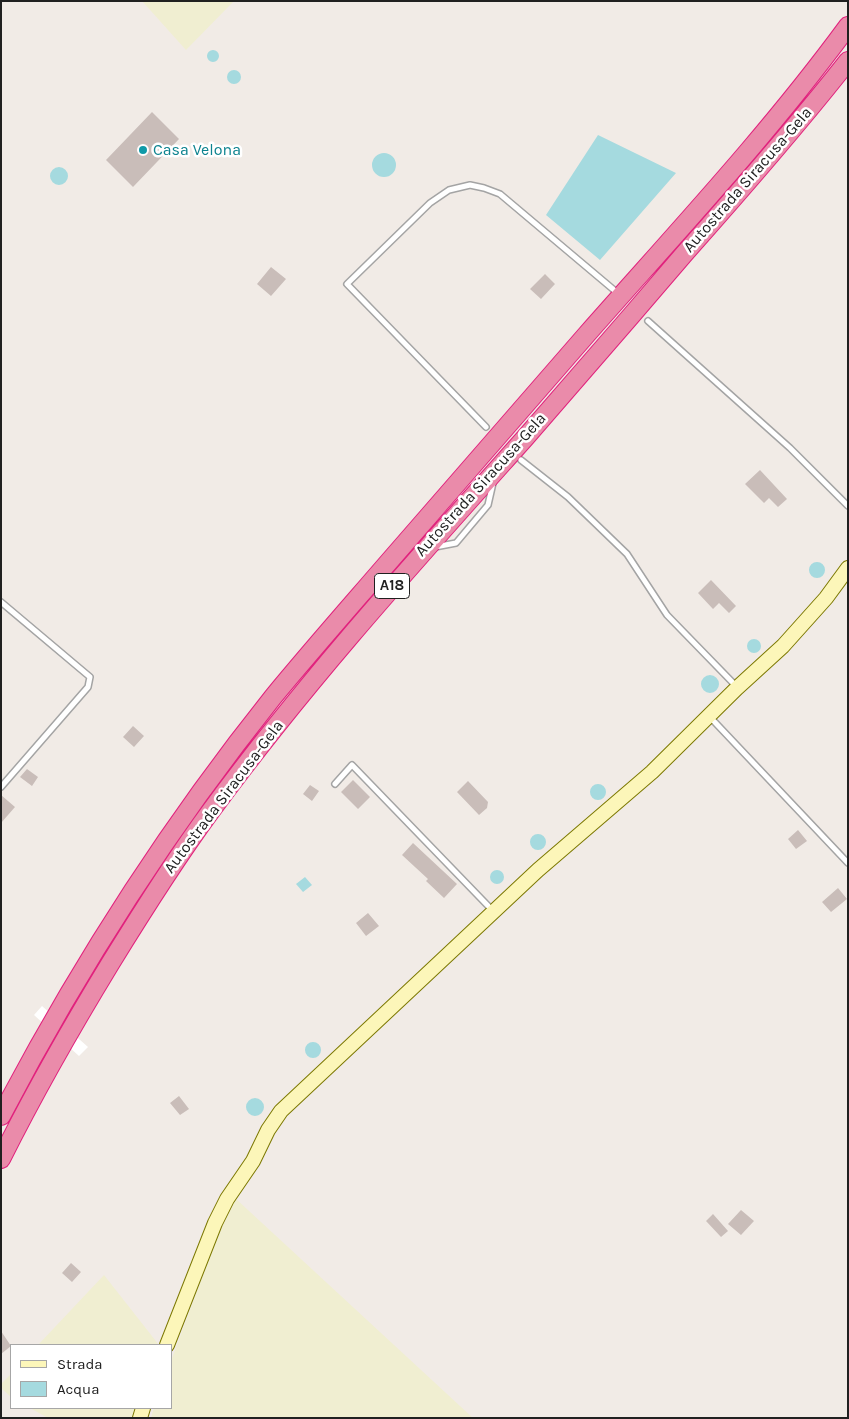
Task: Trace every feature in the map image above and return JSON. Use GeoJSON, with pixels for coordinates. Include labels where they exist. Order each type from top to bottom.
{"type":"FeatureCollection","features":[{"type":"Feature","properties":{"kind":"highway","name":"Autostrada Siracusa-Gela"},"geometry":{"type":"LineString","coordinates":[[1,1116],[59,1010],[140,880],[195,802],[273,698],[482,454],[760,138],[848,26]]}},
{"type":"Feature","properties":{"kind":"highway","name":"Autostrada Siracusa-Gela"},"geometry":{"type":"LineString","coordinates":[[1,1160],[21,1119],[77,1019],[159,884],[210,812],[288,711],[357,627],[775,150],[848,61]]}},
{"type":"Feature","properties":{"kind":"street"},"geometry":{"type":"LineString","coordinates":[[167,1344],[219,1215],[227,1199],[253,1161],[268,1130],[281,1111],[538,870],[652,772],[737,688],[783,646],[826,598],[848,568]]}},
{"type":"Feature","properties":{"kind":"lane"},"geometry":{"type":"LineString","coordinates":[[486,427],[347,284],[430,203],[449,190],[470,185],[500,194],[614,290]]}},
{"type":"Feature","properties":{"kind":"lane"},"geometry":{"type":"LineString","coordinates":[[648,320],[790,448],[848,506]]}},
{"type":"Feature","properties":{"kind":"lane"},"geometry":{"type":"LineString","coordinates":[[521,460],[568,497],[627,554],[667,615],[737,688]]}},
{"type":"Feature","properties":{"kind":"lane"},"geometry":{"type":"LineString","coordinates":[[1,602],[90,677],[88,687],[1,787]]}},
{"type":"Feature","properties":{"kind":"lane"},"geometry":{"type":"LineString","coordinates":[[709,716],[848,863]]}},
{"type":"Feature","properties":{"kind":"lane"},"geometry":{"type":"LineString","coordinates":[[335,784],[352,765],[494,912]]}},
{"type":"Feature","properties":{"kind":"shaded area"},"geometry":{"type":"Polygon","coordinates":[[[142,1],[234,1],[186,50],[142,1]]]}},
{"type":"Feature","properties":{"kind":"shaded area"},"geometry":{"type":"Polygon","coordinates":[[[235,1198],[473,1418],[151,1418],[154,1409],[172,1409],[172,1358],[217,1237],[235,1198]]]}},
{"type":"Feature","properties":{"kind":"shaded area"},"geometry":{"type":"Polygon","coordinates":[[[104,1275],[158,1344],[39,1344],[104,1275]]]}},
{"type":"Feature","properties":{"kind":"shaded area"},"geometry":{"type":"Polygon","coordinates":[[[10,1375],[10,1396],[1,1388],[1,1384],[10,1375]]]}},
{"type":"Feature","properties":{"kind":"shaded area"},"geometry":{"type":"Polygon","coordinates":[[[32,1409],[136,1409],[132,1418],[48,1418],[32,1409]]]}},
{"type":"Feature","properties":{"kind":"water"},"geometry":{"type":"Polygon","coordinates":[[[215,50],[218,51],[218,61],[211,62],[208,61],[207,54],[208,51],[215,50]]]}},
{"type":"Feature","properties":{"kind":"water"},"geometry":{"type":"Polygon","coordinates":[[[234,70],[239,72],[241,77],[239,82],[234,84],[229,82],[227,77],[229,72],[234,70]]]}},
{"type":"Feature","properties":{"kind":"water"},"geometry":{"type":"Polygon","coordinates":[[[598,135],[676,173],[600,260],[546,215],[598,135]]]}},
{"type":"Feature","properties":{"kind":"water"},"geometry":{"type":"Polygon","coordinates":[[[384,153],[389,154],[395,160],[395,170],[389,176],[384,177],[379,176],[373,170],[372,165],[373,160],[379,154],[384,153]]]}},
{"type":"Feature","properties":{"kind":"water"},"geometry":{"type":"Polygon","coordinates":[[[59,167],[65,170],[68,176],[65,182],[59,185],[53,182],[50,176],[53,170],[59,167]]]}},
{"type":"Feature","properties":{"kind":"water"},"geometry":{"type":"Polygon","coordinates":[[[814,562],[820,562],[825,567],[823,576],[814,578],[809,573],[809,567],[814,562]]]}},
{"type":"Feature","properties":{"kind":"water"},"geometry":{"type":"Polygon","coordinates":[[[751,639],[757,639],[761,646],[757,653],[751,653],[747,649],[747,643],[751,639]]]}},
{"type":"Feature","properties":{"kind":"water"},"geometry":{"type":"Polygon","coordinates":[[[710,675],[716,678],[719,684],[716,690],[710,693],[704,690],[701,684],[704,678],[710,675]]]}},
{"type":"Feature","properties":{"kind":"water"},"geometry":{"type":"Polygon","coordinates":[[[598,784],[604,786],[606,792],[604,798],[598,800],[592,798],[590,792],[592,786],[598,784]]]}},
{"type":"Feature","properties":{"kind":"water"},"geometry":{"type":"Polygon","coordinates":[[[538,834],[546,842],[538,850],[530,842],[538,834]]]}},
{"type":"Feature","properties":{"kind":"water"},"geometry":{"type":"Polygon","coordinates":[[[494,870],[500,870],[504,877],[500,884],[494,884],[490,880],[490,874],[494,870]]]}},
{"type":"Feature","properties":{"kind":"water"},"geometry":{"type":"Polygon","coordinates":[[[305,877],[312,885],[303,892],[296,884],[305,877]]]}},
{"type":"Feature","properties":{"kind":"water"},"geometry":{"type":"Polygon","coordinates":[[[310,1042],[316,1042],[321,1047],[319,1056],[310,1058],[305,1053],[305,1047],[310,1042]]]}},
{"type":"Feature","properties":{"kind":"water"},"geometry":{"type":"Polygon","coordinates":[[[251,1098],[259,1098],[264,1103],[262,1114],[251,1116],[246,1111],[246,1103],[251,1098]]]}},
{"type":"Feature","properties":{"kind":"pier"},"geometry":{"type":"Polygon","coordinates":[[[42,1006],[88,1047],[79,1056],[34,1015],[42,1006]]]}},
{"type":"Feature","properties":{"kind":"building","name":"Casa Velona"},"geometry":{"type":"Polygon","coordinates":[[[152,112],[179,139],[133,187],[106,160],[152,112]]]}},
{"type":"Feature","properties":{"kind":"building"},"geometry":{"type":"Polygon","coordinates":[[[271,267],[286,279],[271,296],[257,284],[271,267]]]}},
{"type":"Feature","properties":{"kind":"building"},"geometry":{"type":"Polygon","coordinates":[[[545,274],[555,284],[541,299],[530,289],[545,274]]]}},
{"type":"Feature","properties":{"kind":"building"},"geometry":{"type":"Polygon","coordinates":[[[760,470],[787,499],[778,507],[769,498],[764,503],[745,484],[760,470]]]}},
{"type":"Feature","properties":{"kind":"building"},"geometry":{"type":"Polygon","coordinates":[[[711,580],[736,606],[729,613],[719,603],[713,609],[698,593],[711,580]]]}},
{"type":"Feature","properties":{"kind":"building"},"geometry":{"type":"Polygon","coordinates":[[[133,726],[144,736],[134,747],[123,737],[133,726]]]}},
{"type":"Feature","properties":{"kind":"building"},"geometry":{"type":"Polygon","coordinates":[[[27,769],[38,777],[32,786],[20,777],[27,769]]]}},
{"type":"Feature","properties":{"kind":"building"},"geometry":{"type":"Polygon","coordinates":[[[353,780],[370,797],[358,809],[341,792],[353,780]]]}},
{"type":"Feature","properties":{"kind":"building"},"geometry":{"type":"Polygon","coordinates":[[[468,781],[488,802],[487,808],[479,815],[457,792],[468,781]]]}},
{"type":"Feature","properties":{"kind":"building"},"geometry":{"type":"Polygon","coordinates":[[[310,785],[319,791],[312,801],[303,794],[310,785]]]}},
{"type":"Feature","properties":{"kind":"building"},"geometry":{"type":"Polygon","coordinates":[[[1,795],[15,807],[1,823],[1,795]]]}},
{"type":"Feature","properties":{"kind":"building"},"geometry":{"type":"Polygon","coordinates":[[[798,830],[807,841],[796,849],[788,839],[798,830]]]}},
{"type":"Feature","properties":{"kind":"building"},"geometry":{"type":"Polygon","coordinates":[[[413,843],[457,884],[444,898],[426,881],[428,879],[402,855],[413,843]]]}},
{"type":"Feature","properties":{"kind":"building"},"geometry":{"type":"Polygon","coordinates":[[[838,888],[847,899],[831,912],[822,902],[838,888]]]}},
{"type":"Feature","properties":{"kind":"building"},"geometry":{"type":"Polygon","coordinates":[[[368,913],[379,926],[366,936],[356,923],[368,913]]]}},
{"type":"Feature","properties":{"kind":"building"},"geometry":{"type":"Polygon","coordinates":[[[179,1096],[189,1109],[180,1115],[170,1103],[179,1096]]]}},
{"type":"Feature","properties":{"kind":"building"},"geometry":{"type":"Polygon","coordinates":[[[741,1210],[754,1221],[741,1235],[728,1224],[741,1210]]]}},
{"type":"Feature","properties":{"kind":"building"},"geometry":{"type":"Polygon","coordinates":[[[713,1214],[728,1231],[721,1237],[706,1221],[713,1214]]]}},
{"type":"Feature","properties":{"kind":"building"},"geometry":{"type":"Polygon","coordinates":[[[71,1263],[81,1272],[72,1282],[62,1273],[71,1263]]]}},
{"type":"Feature","properties":{"kind":"building"},"geometry":{"type":"Polygon","coordinates":[[[1,1331],[10,1347],[1,1354],[1,1331]]]}},
{"type":"Feature","properties":{"kind":"place","name":"Casa Velona"},"geometry":{"type":"Point","coordinates":[143,150]}}]}
